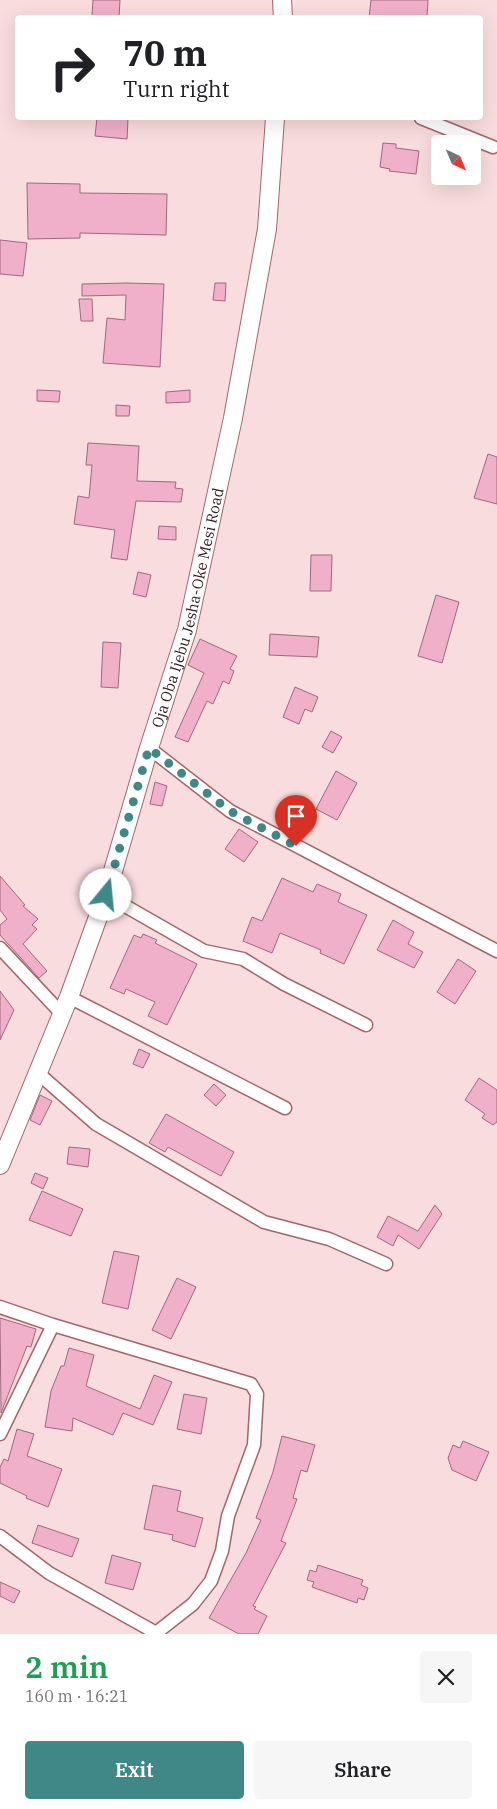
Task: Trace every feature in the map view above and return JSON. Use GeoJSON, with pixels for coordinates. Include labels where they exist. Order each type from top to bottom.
{"type":"FeatureCollection","features":[{"type":"Feature","properties":{"kind":"main road"},"geometry":{"type":"LineString","coordinates":[[282,0],[283,15]]}},
{"type":"Feature","properties":{"kind":"main road","name":"Oja Oba Ijebu Jesha-Oke Mesi Road"},"geometry":{"type":"LineString","coordinates":[[0,1165],[70,997],[106,895],[149,748],[188,630],[234,418],[267,229],[275,120]]}},
{"type":"Feature","properties":{"kind":"street"},"geometry":{"type":"LineString","coordinates":[[426,120],[493,147]]}},
{"type":"Feature","properties":{"kind":"street"},"geometry":{"type":"LineString","coordinates":[[149,748],[230,811],[497,951]]}},
{"type":"Feature","properties":{"kind":"street"},"geometry":{"type":"LineString","coordinates":[[106,895],[204,951],[243,959],[284,984],[366,1024]]}},
{"type":"Feature","properties":{"kind":"street"},"geometry":{"type":"LineString","coordinates":[[0,948],[62,1014]]}},
{"type":"Feature","properties":{"kind":"street"},"geometry":{"type":"LineString","coordinates":[[70,997],[285,1108]]}},
{"type":"Feature","properties":{"kind":"street"},"geometry":{"type":"LineString","coordinates":[[39,1074],[96,1124],[264,1222],[329,1239],[386,1264]]}},
{"type":"Feature","properties":{"kind":"street"},"geometry":{"type":"LineString","coordinates":[[0,1307],[53,1326],[251,1384],[257,1394],[254,1445],[228,1516],[222,1551],[211,1582],[193,1604],[157,1633],[49,1573],[0,1536]]}},
{"type":"Feature","properties":{"kind":"street"},"geometry":{"type":"LineString","coordinates":[[0,1434],[53,1326]]}},
{"type":"Feature","properties":{"kind":"building"},"geometry":{"type":"Polygon","coordinates":[[[93,0],[120,0],[119,15],[92,15],[93,0]]]}},
{"type":"Feature","properties":{"kind":"building"},"geometry":{"type":"Polygon","coordinates":[[[371,0],[428,0],[427,15],[369,15],[371,0]]]}},
{"type":"Feature","properties":{"kind":"building"},"geometry":{"type":"Polygon","coordinates":[[[97,120],[128,120],[127,139],[95,136],[97,120]]]}},
{"type":"Feature","properties":{"kind":"building"},"geometry":{"type":"Polygon","coordinates":[[[383,143],[396,144],[396,148],[419,151],[416,174],[389,171],[390,169],[380,167],[383,143]]]}},
{"type":"Feature","properties":{"kind":"building"},"geometry":{"type":"Polygon","coordinates":[[[27,183],[80,184],[80,193],[167,194],[166,235],[80,233],[80,238],[28,239],[27,183]]]}},
{"type":"Feature","properties":{"kind":"building"},"geometry":{"type":"Polygon","coordinates":[[[0,240],[27,243],[23,276],[0,274],[0,240]]]}},
{"type":"Feature","properties":{"kind":"building"},"geometry":{"type":"Polygon","coordinates":[[[215,283],[226,283],[225,301],[213,300],[215,283]]]}},
{"type":"Feature","properties":{"kind":"building"},"geometry":{"type":"Polygon","coordinates":[[[82,284],[164,284],[160,367],[103,363],[107,318],[125,320],[126,295],[82,296],[82,284]]]}},
{"type":"Feature","properties":{"kind":"building"},"geometry":{"type":"Polygon","coordinates":[[[79,299],[92,299],[93,321],[81,321],[79,299]]]}},
{"type":"Feature","properties":{"kind":"building"},"geometry":{"type":"Polygon","coordinates":[[[37,390],[60,391],[59,402],[37,401],[37,390]]]}},
{"type":"Feature","properties":{"kind":"building"},"geometry":{"type":"Polygon","coordinates":[[[190,390],[190,402],[166,403],[166,392],[190,390]]]}},
{"type":"Feature","properties":{"kind":"building"},"geometry":{"type":"Polygon","coordinates":[[[116,405],[130,406],[129,416],[116,416],[116,405]]]}},
{"type":"Feature","properties":{"kind":"building"},"geometry":{"type":"Polygon","coordinates":[[[88,443],[139,446],[137,481],[176,482],[175,488],[183,489],[181,502],[136,501],[127,560],[111,558],[115,530],[74,524],[78,496],[89,498],[92,465],[86,465],[88,443]]]}},
{"type":"Feature","properties":{"kind":"building"},"geometry":{"type":"Polygon","coordinates":[[[488,454],[497,457],[497,504],[474,498],[488,454]]]}},
{"type":"Feature","properties":{"kind":"building"},"geometry":{"type":"Polygon","coordinates":[[[159,526],[176,527],[176,540],[158,539],[159,526]]]}},
{"type":"Feature","properties":{"kind":"building"},"geometry":{"type":"Polygon","coordinates":[[[311,555],[332,555],[331,591],[310,591],[311,555]]]}},
{"type":"Feature","properties":{"kind":"building"},"geometry":{"type":"Polygon","coordinates":[[[138,572],[151,575],[146,597],[133,594],[138,572]]]}},
{"type":"Feature","properties":{"kind":"building"},"geometry":{"type":"Polygon","coordinates":[[[436,595],[459,602],[442,663],[418,656],[436,595]]]}},
{"type":"Feature","properties":{"kind":"building"},"geometry":{"type":"Polygon","coordinates":[[[270,634],[319,637],[317,657],[269,655],[270,634]]]}},
{"type":"Feature","properties":{"kind":"building"},"geometry":{"type":"Polygon","coordinates":[[[200,639],[237,656],[230,669],[234,671],[229,684],[223,681],[213,704],[207,701],[188,742],[175,737],[204,673],[188,665],[200,639]]]}},
{"type":"Feature","properties":{"kind":"building"},"geometry":{"type":"Polygon","coordinates":[[[103,642],[121,643],[118,688],[101,687],[103,642]]]}},
{"type":"Feature","properties":{"kind":"building"},"geometry":{"type":"Polygon","coordinates":[[[295,687],[318,697],[312,712],[305,709],[299,724],[283,717],[295,687]]]}},
{"type":"Feature","properties":{"kind":"building"},"geometry":{"type":"Polygon","coordinates":[[[331,731],[342,737],[333,753],[322,747],[331,731]]]}},
{"type":"Feature","properties":{"kind":"building"},"geometry":{"type":"Polygon","coordinates":[[[336,771],[357,783],[337,820],[316,809],[336,771]]]}},
{"type":"Feature","properties":{"kind":"building"},"geometry":{"type":"Polygon","coordinates":[[[155,782],[167,786],[162,806],[150,804],[155,782]]]}},
{"type":"Feature","properties":{"kind":"building"},"geometry":{"type":"Polygon","coordinates":[[[239,829],[258,842],[244,862],[225,849],[239,829]]]}},
{"type":"Feature","properties":{"kind":"building"},"geometry":{"type":"Polygon","coordinates":[[[0,876],[25,905],[23,906],[38,919],[32,925],[37,929],[23,944],[47,971],[39,978],[0,935],[0,925],[7,919],[0,910],[0,876]]]}},
{"type":"Feature","properties":{"kind":"building"},"geometry":{"type":"Polygon","coordinates":[[[282,878],[313,892],[317,884],[341,894],[338,902],[367,915],[344,964],[320,953],[321,950],[280,933],[272,953],[243,941],[252,917],[262,921],[282,878]]]}},
{"type":"Feature","properties":{"kind":"building"},"geometry":{"type":"Polygon","coordinates":[[[393,920],[414,932],[408,944],[423,952],[414,968],[377,950],[393,920]]]}},
{"type":"Feature","properties":{"kind":"building"},"geometry":{"type":"Polygon","coordinates":[[[143,934],[157,940],[155,943],[197,964],[167,1025],[148,1016],[155,1002],[126,989],[124,994],[110,988],[134,935],[141,938],[143,934]]]}},
{"type":"Feature","properties":{"kind":"building"},"geometry":{"type":"Polygon","coordinates":[[[458,959],[476,971],[455,1004],[437,992],[458,959]]]}},
{"type":"Feature","properties":{"kind":"building"},"geometry":{"type":"Polygon","coordinates":[[[0,991],[14,1010],[0,1040],[0,991]]]}},
{"type":"Feature","properties":{"kind":"building"},"geometry":{"type":"Polygon","coordinates":[[[139,1049],[150,1054],[143,1068],[133,1064],[139,1049]]]}},
{"type":"Feature","properties":{"kind":"building"},"geometry":{"type":"Polygon","coordinates":[[[479,1078],[497,1090],[497,1122],[493,1125],[482,1118],[485,1114],[465,1100],[479,1078]]]}},
{"type":"Feature","properties":{"kind":"building"},"geometry":{"type":"Polygon","coordinates":[[[214,1084],[226,1095],[216,1106],[204,1095],[214,1084]]]}},
{"type":"Feature","properties":{"kind":"building"},"geometry":{"type":"Polygon","coordinates":[[[40,1095],[52,1101],[40,1125],[30,1120],[40,1095]]]}},
{"type":"Feature","properties":{"kind":"building"},"geometry":{"type":"Polygon","coordinates":[[[166,1114],[234,1152],[221,1176],[168,1147],[165,1152],[149,1143],[166,1114]]]}},
{"type":"Feature","properties":{"kind":"building"},"geometry":{"type":"Polygon","coordinates":[[[69,1147],[90,1149],[88,1167],[67,1164],[69,1147]]]}},
{"type":"Feature","properties":{"kind":"building"},"geometry":{"type":"Polygon","coordinates":[[[35,1173],[48,1178],[43,1189],[31,1183],[35,1173]]]}},
{"type":"Feature","properties":{"kind":"building"},"geometry":{"type":"Polygon","coordinates":[[[42,1191],[83,1209],[71,1236],[29,1220],[42,1191]]]}},
{"type":"Feature","properties":{"kind":"building"},"geometry":{"type":"Polygon","coordinates":[[[435,1205],[442,1214],[419,1249],[398,1235],[393,1246],[377,1237],[388,1216],[418,1231],[435,1205]]]}},
{"type":"Feature","properties":{"kind":"building"},"geometry":{"type":"Polygon","coordinates":[[[114,1251],[139,1256],[128,1309],[102,1303],[114,1251]]]}},
{"type":"Feature","properties":{"kind":"building"},"geometry":{"type":"Polygon","coordinates":[[[177,1278],[196,1287],[171,1339],[152,1330],[177,1278]]]}},
{"type":"Feature","properties":{"kind":"building"},"geometry":{"type":"Polygon","coordinates":[[[0,1318],[36,1329],[31,1347],[27,1346],[1,1413],[0,1318]]]}},
{"type":"Feature","properties":{"kind":"building"},"geometry":{"type":"Polygon","coordinates":[[[69,1348],[94,1355],[86,1386],[140,1409],[154,1375],[172,1382],[153,1425],[123,1413],[113,1435],[73,1418],[72,1431],[45,1427],[51,1391],[61,1366],[64,1366],[69,1348]]]}},
{"type":"Feature","properties":{"kind":"building"},"geometry":{"type":"Polygon","coordinates":[[[184,1394],[207,1398],[201,1434],[177,1429],[184,1394]]]}},
{"type":"Feature","properties":{"kind":"building"},"geometry":{"type":"Polygon","coordinates":[[[17,1429],[34,1434],[27,1456],[62,1469],[48,1507],[26,1498],[27,1496],[0,1483],[0,1467],[4,1459],[8,1461],[17,1429]]]}},
{"type":"Feature","properties":{"kind":"building"},"geometry":{"type":"Polygon","coordinates":[[[282,1436],[315,1445],[307,1472],[301,1470],[293,1498],[297,1499],[281,1541],[286,1543],[253,1606],[256,1607],[254,1609],[267,1616],[258,1634],[239,1634],[209,1618],[246,1553],[261,1520],[256,1518],[273,1472],[282,1436]]]}},
{"type":"Feature","properties":{"kind":"building"},"geometry":{"type":"Polygon","coordinates":[[[463,1441],[489,1452],[476,1481],[452,1470],[448,1458],[453,1445],[460,1448],[463,1441]]]}},
{"type":"Feature","properties":{"kind":"building"},"geometry":{"type":"Polygon","coordinates":[[[153,1485],[181,1491],[177,1511],[203,1518],[195,1547],[172,1540],[173,1535],[144,1529],[153,1485]]]}},
{"type":"Feature","properties":{"kind":"building"},"geometry":{"type":"Polygon","coordinates":[[[38,1525],[79,1539],[72,1557],[32,1543],[38,1525]]]}},
{"type":"Feature","properties":{"kind":"building"},"geometry":{"type":"Polygon","coordinates":[[[112,1555],[141,1563],[133,1590],[105,1583],[112,1555]]]}},
{"type":"Feature","properties":{"kind":"building"},"geometry":{"type":"Polygon","coordinates":[[[318,1565],[363,1580],[361,1585],[368,1588],[364,1600],[358,1598],[357,1603],[312,1587],[314,1582],[307,1580],[310,1570],[316,1572],[318,1565]]]}},
{"type":"Feature","properties":{"kind":"building"},"geometry":{"type":"Polygon","coordinates":[[[0,1582],[20,1591],[14,1603],[0,1596],[0,1582]]]}},
{"type":"Feature","properties":{"kind":"route"},"geometry":{"type":"LineString","coordinates":[[106,895],[149,748],[230,811],[296,846]]}}]}
